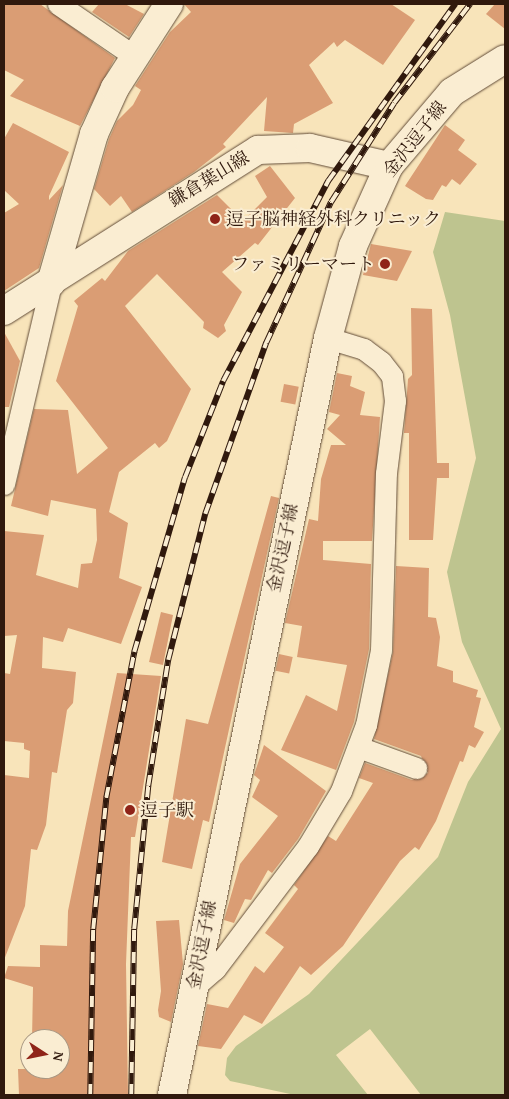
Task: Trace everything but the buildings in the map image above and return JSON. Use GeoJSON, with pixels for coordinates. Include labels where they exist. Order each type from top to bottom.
{"type":"FeatureCollection","features":[{"type":"Feature","properties":{"kind":"main road"},"geometry":{"type":"LineString","coordinates":[[51,283],[94,134],[134,56],[169,4]]}},
{"type":"Feature","properties":{"kind":"main road","name":"金沢逗子線"},"geometry":{"type":"LineString","coordinates":[[172,1095],[328,338],[353,246],[389,166],[452,92],[505,59]]}},
{"type":"Feature","properties":{"kind":"main road","name":"鎌倉葉山線"},"geometry":{"type":"LineString","coordinates":[[4,311],[51,283],[162,207],[258,150],[310,148],[389,166]]}},
{"type":"Feature","properties":{"kind":"street"},"geometry":{"type":"LineString","coordinates":[[58,4],[134,56]]}},
{"type":"Feature","properties":{"kind":"street"},"geometry":{"type":"LineString","coordinates":[[4,484],[51,283]]}},
{"type":"Feature","properties":{"kind":"street"},"geometry":{"type":"LineString","coordinates":[[194,987],[215,970],[281,886],[337,798],[358,747],[381,650],[386,473],[396,401],[392,376],[381,362],[364,349],[328,338]]}},
{"type":"Feature","properties":{"kind":"street"},"geometry":{"type":"LineString","coordinates":[[358,747],[416,768]]}},
{"type":"Feature","properties":{"kind":"green space"},"geometry":{"type":"Polygon","coordinates":[[[445,212],[505,221],[505,1095],[421,1095],[370,1029],[336,1055],[368,1095],[295,1095],[230,1081],[225,1075],[227,1058],[236,1046],[309,994],[438,857],[468,782],[501,729],[462,642],[447,572],[476,458],[450,315],[433,252],[445,212]]]}},
{"type":"Feature","properties":{"kind":"railway"},"geometry":{"type":"LineString","coordinates":[[90,1095],[93,929],[106,798],[134,652],[185,477],[223,381],[328,181],[455,4]]}},
{"type":"Feature","properties":{"kind":"railway"},"geometry":{"type":"LineString","coordinates":[[131,1095],[134,929],[148,786],[168,660],[205,514],[266,343],[331,202],[394,103],[470,4]]}},
{"type":"Feature","properties":{"kind":"place","name":"逗子脳神経外科クリニック"},"geometry":{"type":"Point","coordinates":[215,219]}},
{"type":"Feature","properties":{"kind":"place","name":"ファミリーマート"},"geometry":{"type":"Point","coordinates":[385,264]}},
{"type":"Feature","properties":{"kind":"place","name":"逗子駅"},"geometry":{"type":"Point","coordinates":[130,810]}}]}
